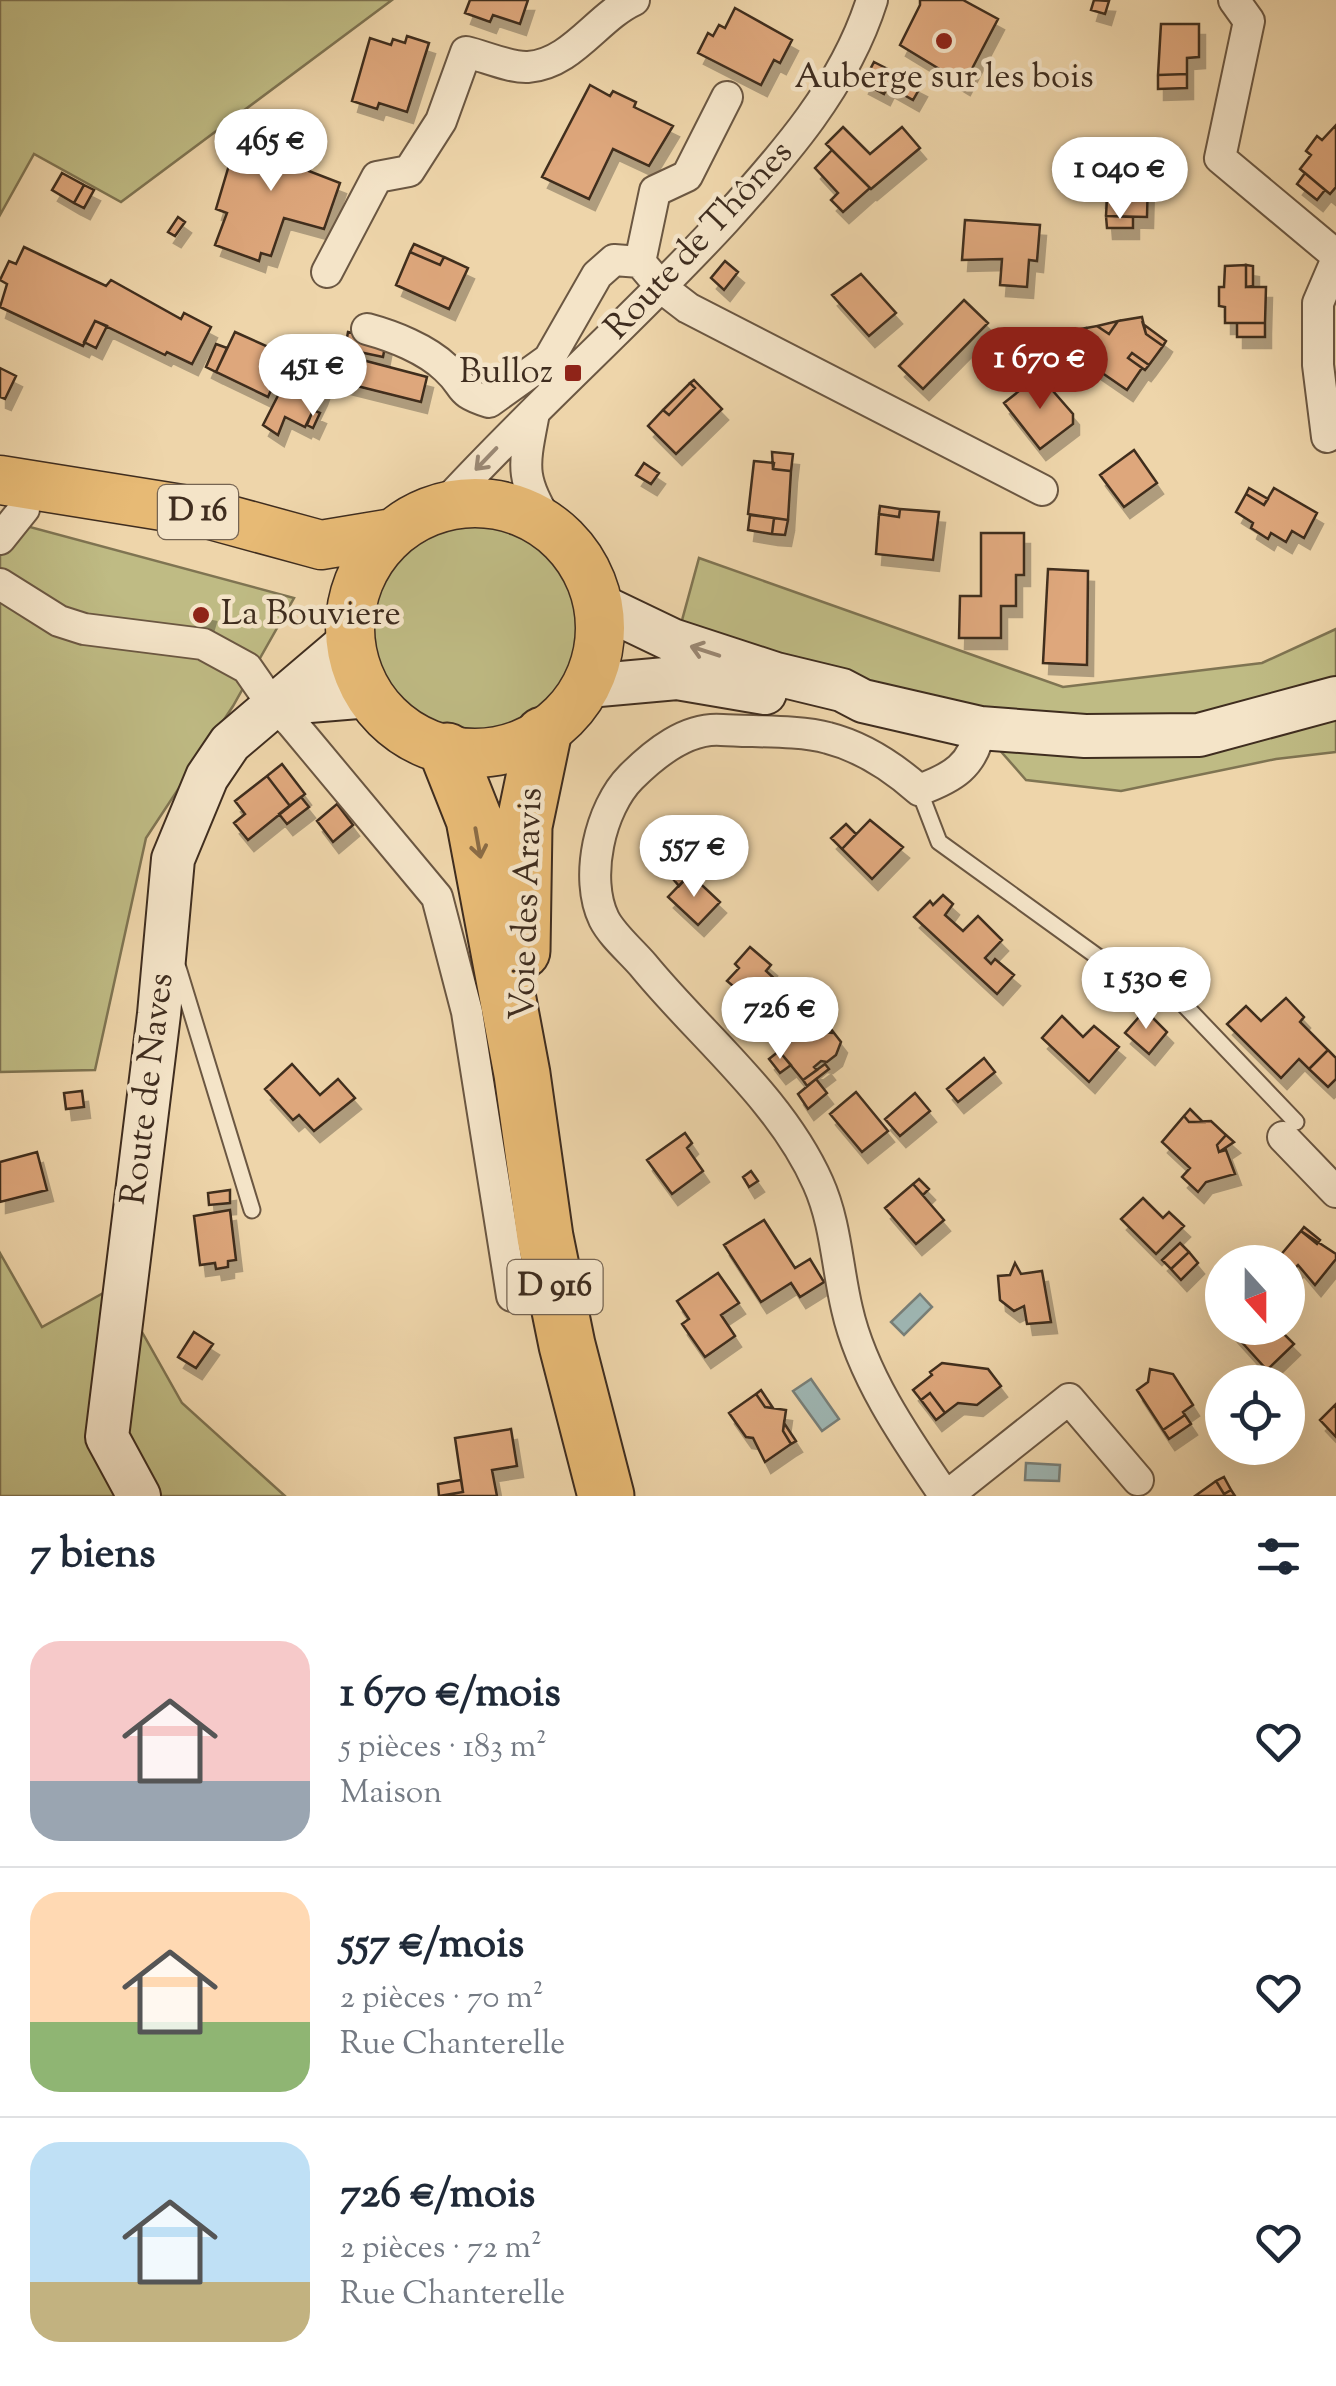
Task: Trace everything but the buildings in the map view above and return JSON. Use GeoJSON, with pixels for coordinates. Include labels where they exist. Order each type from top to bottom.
{"type":"FeatureCollection","features":[{"type":"Feature","properties":{"kind":"highway","name":"Voie des Aravis"},"geometry":{"type":"LineString","coordinates":[[522,1074],[524,826],[543,734]]}},
{"type":"Feature","properties":{"kind":"highway","name":"Voie des Aravis"},"geometry":{"type":"LineString","coordinates":[[447,751],[474,819],[522,1074],[544,1236],[566,1344],[606,1496]]}},
{"type":"Feature","properties":{"kind":"main road"},"geometry":{"type":"LineString","coordinates":[[470,503],[498,504],[526,513],[550,527],[588,571],[599,604],[600,646],[588,686],[561,721],[513,748],[480,754],[447,751],[417,740],[390,721],[356,670],[352,621],[361,576],[375,553],[416,518],[470,503]]}},
{"type":"Feature","properties":{"kind":"main road","name":"D 16"},"geometry":{"type":"LineString","coordinates":[[6,507],[200,512],[321,545],[394,533]]}},
{"type":"Feature","properties":{"kind":"main road","name":"D 16"},"geometry":{"type":"LineString","coordinates":[[6,507],[216,546],[312,576],[352,621]]}},
{"type":"Feature","properties":{"kind":"main road"},"geometry":{"type":"LineString","coordinates":[[599,604],[672,640],[776,674],[842,690],[864,701],[980,728],[1085,736],[1200,734],[1336,698]]}},
{"type":"Feature","properties":{"kind":"main road","name":"Route de Naves"},"geometry":{"type":"LineString","coordinates":[[138,1496],[107,1437],[173,859],[208,777],[230,742],[352,621]]}},
{"type":"Feature","properties":{"kind":"main road"},"geometry":{"type":"LineString","coordinates":[[588,686],[677,678],[840,706],[864,701]]}},
{"type":"Feature","properties":{"kind":"main road"},"geometry":{"type":"LineString","coordinates":[[272,704],[370,696]]}},
{"type":"Feature","properties":{"kind":"street"},"geometry":{"type":"LineString","coordinates":[[327,272],[377,177],[409,171],[441,121],[466,52],[528,67],[566,53],[634,0]]}},
{"type":"Feature","properties":{"kind":"street","name":"Route de Thônes"},"geometry":{"type":"LineString","coordinates":[[442,508],[496,448],[662,288],[792,147],[854,49],[872,0]]}},
{"type":"Feature","properties":{"kind":"street"},"geometry":{"type":"LineString","coordinates":[[1234,0],[1249,20],[1220,158],[1336,258],[1318,303],[1318,365],[1327,437]]}},
{"type":"Feature","properties":{"kind":"street"},"geometry":{"type":"LineString","coordinates":[[640,262],[654,192],[687,176],[728,97]]}},
{"type":"Feature","properties":{"kind":"street"},"geometry":{"type":"LineString","coordinates":[[367,329],[393,336],[446,368],[466,395],[488,402],[549,360],[597,274],[614,260],[640,262],[662,288],[688,308],[1042,490]]}},
{"type":"Feature","properties":{"kind":"street"},"geometry":{"type":"LineString","coordinates":[[534,414],[524,461],[530,492],[550,527]]}},
{"type":"Feature","properties":{"kind":"street"},"geometry":{"type":"LineString","coordinates":[[0,584],[59,622],[84,629],[203,644],[247,668],[272,704],[437,897],[467,1012],[512,1296]]}},
{"type":"Feature","properties":{"kind":"street"},"geometry":{"type":"LineString","coordinates":[[980,728],[977,746],[952,778],[919,790],[891,765],[827,737],[707,728],[663,748],[628,780],[604,823],[594,870],[604,918],[789,1133],[819,1184],[838,1248],[847,1308],[864,1362],[916,1454],[946,1496],[1069,1399],[1138,1480]]}},
{"type":"Feature","properties":{"kind":"street"},"geometry":{"type":"LineString","coordinates":[[1289,1129],[1336,1192]]}},
{"type":"Feature","properties":{"kind":"lane"},"geometry":{"type":"LineString","coordinates":[[919,790],[939,842],[1141,988],[1169,989],[1289,1129]]}},
{"type":"Feature","properties":{"kind":"lane"},"geometry":{"type":"LineString","coordinates":[[166,931],[252,1210]]}},
{"type":"Feature","properties":{"kind":"shaded area"},"geometry":{"type":"Polygon","coordinates":[[[0,0],[392,0],[121,202],[34,154],[0,215],[0,0]]]}},
{"type":"Feature","properties":{"kind":"shaded area"},"geometry":{"type":"Polygon","coordinates":[[[0,519],[294,598],[233,706],[146,838],[95,1070],[0,1072],[0,519]]]}},
{"type":"Feature","properties":{"kind":"shaded area"},"geometry":{"type":"Polygon","coordinates":[[[475,526],[514,534],[548,556],[570,590],[578,629],[570,668],[548,702],[514,724],[475,732],[436,724],[402,702],[380,668],[372,629],[380,590],[402,556],[436,534],[475,526]]]}},
{"type":"Feature","properties":{"kind":"shaded area"},"geometry":{"type":"Polygon","coordinates":[[[699,558],[1063,687],[1262,663],[1336,629],[1336,752],[1276,759],[1121,791],[1026,780],[968,714],[681,624],[699,558]]]}},
{"type":"Feature","properties":{"kind":"shaded area"},"geometry":{"type":"Polygon","coordinates":[[[0,1253],[42,1327],[116,1286],[182,1403],[285,1496],[0,1496],[0,1253]]]}},
{"type":"Feature","properties":{"kind":"water"},"geometry":{"type":"Polygon","coordinates":[[[920,1294],[932,1307],[904,1335],[891,1322],[920,1294]]]}},
{"type":"Feature","properties":{"kind":"water"},"geometry":{"type":"Polygon","coordinates":[[[811,1379],[839,1419],[822,1431],[793,1391],[811,1379]]]}},
{"type":"Feature","properties":{"kind":"water"},"geometry":{"type":"Polygon","coordinates":[[[1026,1463],[1060,1465],[1059,1481],[1025,1480],[1026,1463]]]}},
{"type":"Feature","properties":{"kind":"place","name":"Auberge sur les bois"},"geometry":{"type":"Point","coordinates":[944,41]}},
{"type":"Feature","properties":{"kind":"place","name":"Bulloz"},"geometry":{"type":"Point","coordinates":[573,373]}},
{"type":"Feature","properties":{"kind":"place","name":"La Bouviere"},"geometry":{"type":"Point","coordinates":[201,615]}}]}
